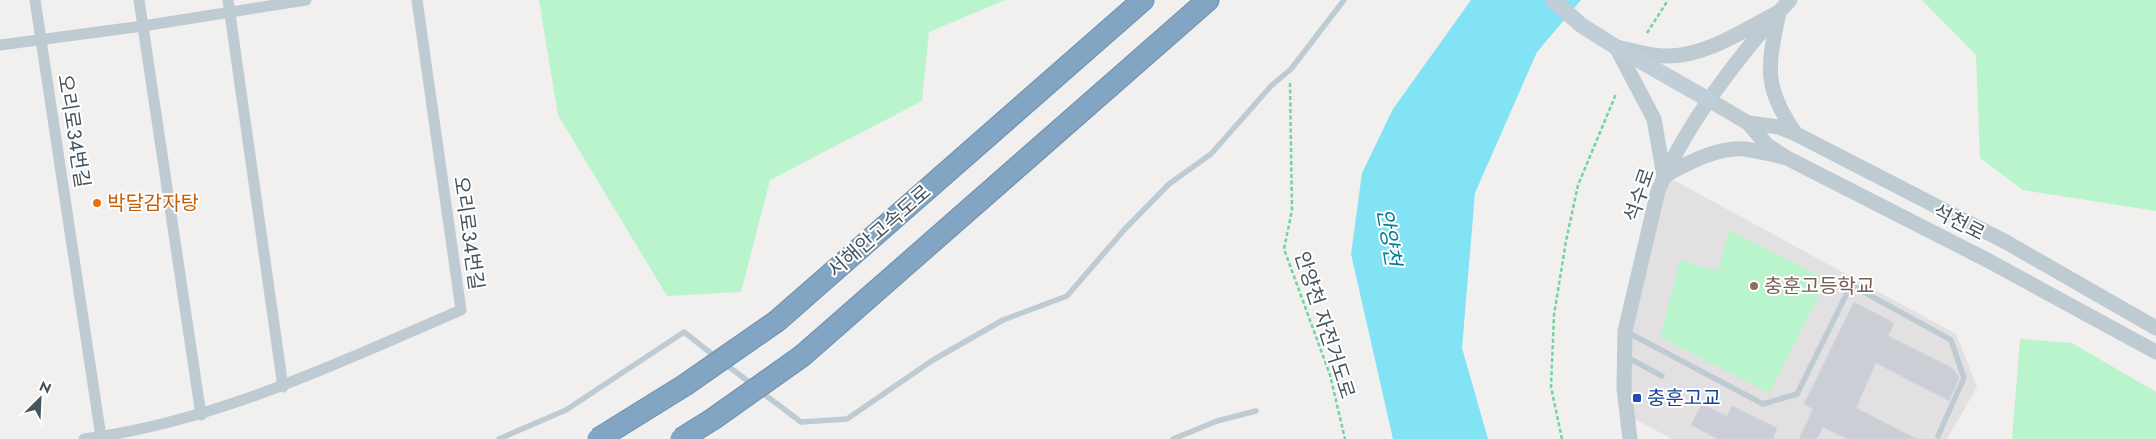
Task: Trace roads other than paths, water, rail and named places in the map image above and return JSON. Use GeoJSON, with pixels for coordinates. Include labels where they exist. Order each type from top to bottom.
{"type":"FeatureCollection","features":[{"type":"Feature","properties":{"kind":"highway","name":"서해안고속도로"},"geometry":{"type":"LineString","coordinates":[[598,439],[685,385],[777,321],[1142,0]]}},
{"type":"Feature","properties":{"kind":"highway"},"geometry":{"type":"LineString","coordinates":[[681,439],[713,419],[802,356],[1208,0]]}},
{"type":"Feature","properties":{"kind":"main road","name":"석천로"},"geometry":{"type":"LineString","coordinates":[[1554,0],[1582,25],[1616,47],[1709,100]]}},
{"type":"Feature","properties":{"kind":"street","name":"오리로34번길"},"geometry":{"type":"LineString","coordinates":[[35,0],[101,437]]}},
{"type":"Feature","properties":{"kind":"street"},"geometry":{"type":"LineString","coordinates":[[139,0],[201,415]]}},
{"type":"Feature","properties":{"kind":"street"},"geometry":{"type":"LineString","coordinates":[[0,45],[143,26],[229,6],[306,0]]}},
{"type":"Feature","properties":{"kind":"street","name":"오리로34번길"},"geometry":{"type":"LineString","coordinates":[[84,439],[201,415],[283,387],[461,310],[417,0]]}},
{"type":"Feature","properties":{"kind":"street","name":"석수로"},"geometry":{"type":"LineString","coordinates":[[1630,439],[1624,388],[1625,331],[1646,236],[1658,192],[1664,176],[1709,100],[1790,0]]}},
{"type":"Feature","properties":{"kind":"street"},"geometry":{"type":"LineString","coordinates":[[229,6],[283,387]]}},
{"type":"Feature","properties":{"kind":"street"},"geometry":{"type":"LineString","coordinates":[[1616,47],[1665,56],[1694,52],[1720,42],[1779,12]]}},
{"type":"Feature","properties":{"kind":"street"},"geometry":{"type":"LineString","coordinates":[[1779,12],[1769,60],[1770,80],[1785,119],[1796,134]]}},
{"type":"Feature","properties":{"kind":"street"},"geometry":{"type":"LineString","coordinates":[[1616,47],[1654,119],[1664,176],[1696,160],[1735,149],[1746,149],[1787,158]]}},
{"type":"Feature","properties":{"kind":"street","name":"석천로"},"geometry":{"type":"LineString","coordinates":[[1709,100],[1748,123],[1767,145],[1787,158],[1990,261],[2156,352]]}},
{"type":"Feature","properties":{"kind":"street","name":"석천로"},"geometry":{"type":"LineString","coordinates":[[1748,123],[1779,127],[1796,134],[2006,242],[2156,328]]}},
{"type":"Feature","properties":{"kind":"lane"},"geometry":{"type":"LineString","coordinates":[[500,439],[566,410],[684,332],[800,422],[847,419],[933,360],[1002,320],[1067,296],[1124,230],[1163,191],[1211,154],[1271,86],[1291,69],[1344,0]]}},
{"type":"Feature","properties":{"kind":"lane"},"geometry":{"type":"LineString","coordinates":[[1625,331],[1763,404],[1797,394],[1851,285],[1951,340],[1964,378],[1938,436]]}},
{"type":"Feature","properties":{"kind":"lane"},"geometry":{"type":"LineString","coordinates":[[1624,355],[1662,376]]}},
{"type":"Feature","properties":{"kind":"lane"},"geometry":{"type":"LineString","coordinates":[[1173,439],[1217,421],[1256,411]]}},
{"type":"Feature","properties":{"kind":"water","name":"안양천"},"geometry":{"type":"Polygon","coordinates":[[[1471,0],[1581,0],[1537,52],[1475,193],[1462,348],[1488,439],[1393,439],[1351,254],[1362,173],[1393,109],[1471,0]]]}},
{"type":"Feature","properties":{"kind":"place","name":"박달감자탕"},"geometry":{"type":"Point","coordinates":[97,203]}},
{"type":"Feature","properties":{"kind":"place","name":"충훈고등학교"},"geometry":{"type":"Point","coordinates":[1754,286]}},
{"type":"Feature","properties":{"kind":"place","name":"충훈고교"},"geometry":{"type":"Point","coordinates":[1637,398]}}]}
